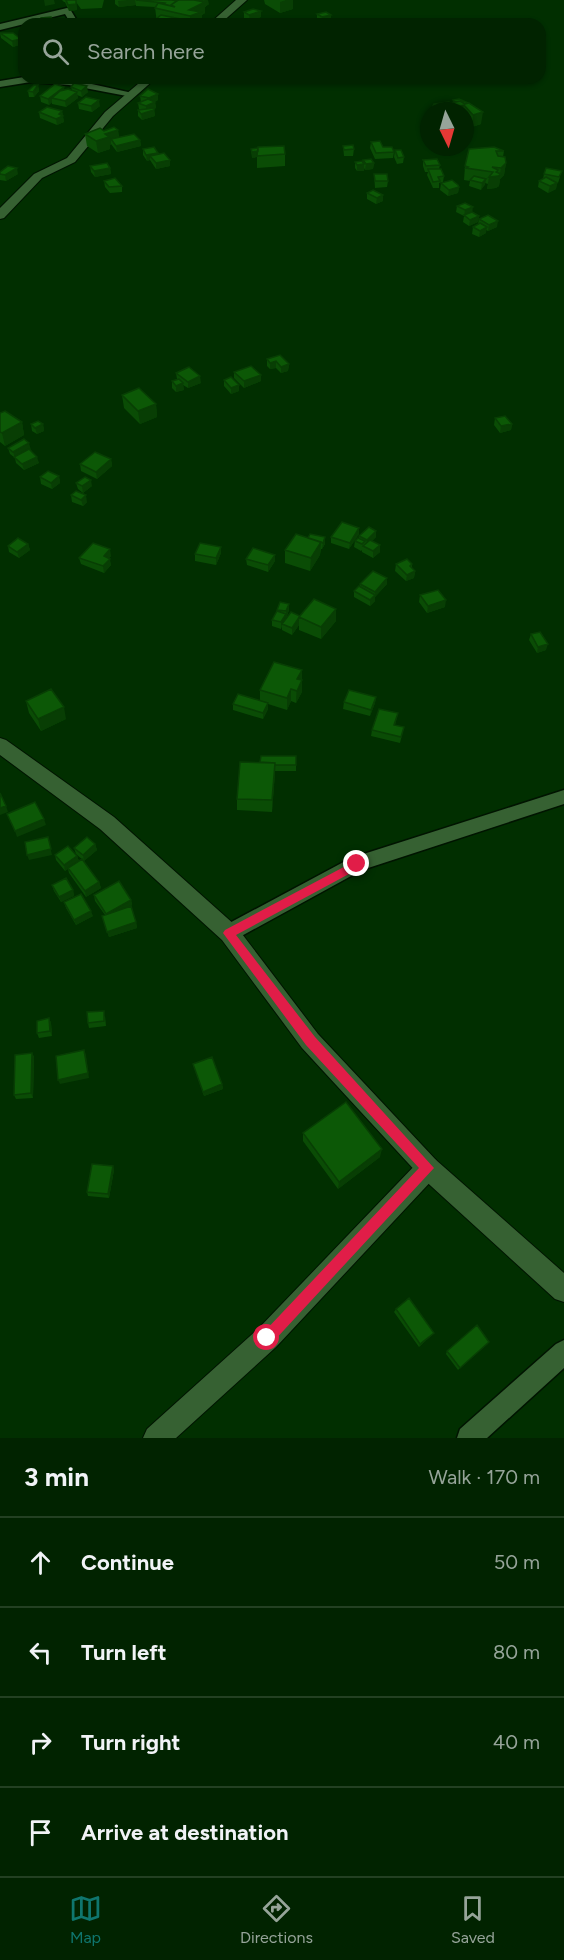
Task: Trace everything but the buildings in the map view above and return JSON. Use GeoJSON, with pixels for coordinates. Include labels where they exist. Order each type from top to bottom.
{"type":"FeatureCollection","features":[{"type":"Feature","properties":{"kind":"main road"},"geometry":{"type":"LineString","coordinates":[[221,18],[242,0]]}},
{"type":"Feature","properties":{"kind":"main road"},"geometry":{"type":"LineString","coordinates":[[0,215],[38,176],[71,160],[108,114],[144,84]]}},
{"type":"Feature","properties":{"kind":"main road"},"geometry":{"type":"LineString","coordinates":[[0,745],[106,823],[229,933],[310,1041],[428,1168],[564,1290]]}},
{"type":"Feature","properties":{"kind":"main road"},"geometry":{"type":"LineString","coordinates":[[156,1438],[267,1338],[428,1168]]}},
{"type":"Feature","properties":{"kind":"street"},"geometry":{"type":"LineString","coordinates":[[38,18],[67,11],[71,18]]}},
{"type":"Feature","properties":{"kind":"street"},"geometry":{"type":"LineString","coordinates":[[0,27],[18,23]]}},
{"type":"Feature","properties":{"kind":"street"},"geometry":{"type":"LineString","coordinates":[[0,84],[18,81]]}},
{"type":"Feature","properties":{"kind":"street"},"geometry":{"type":"LineString","coordinates":[[88,84],[132,94]]}},
{"type":"Feature","properties":{"kind":"street"},"geometry":{"type":"LineString","coordinates":[[229,933],[357,864],[564,797]]}},
{"type":"Feature","properties":{"kind":"street"},"geometry":{"type":"LineString","coordinates":[[470,1438],[564,1352]]}},
{"type":"Feature","properties":{"kind":"route"},"geometry":{"type":"LineString","coordinates":[[267,1338],[428,1168],[310,1041],[229,933],[357,864]]}}]}
